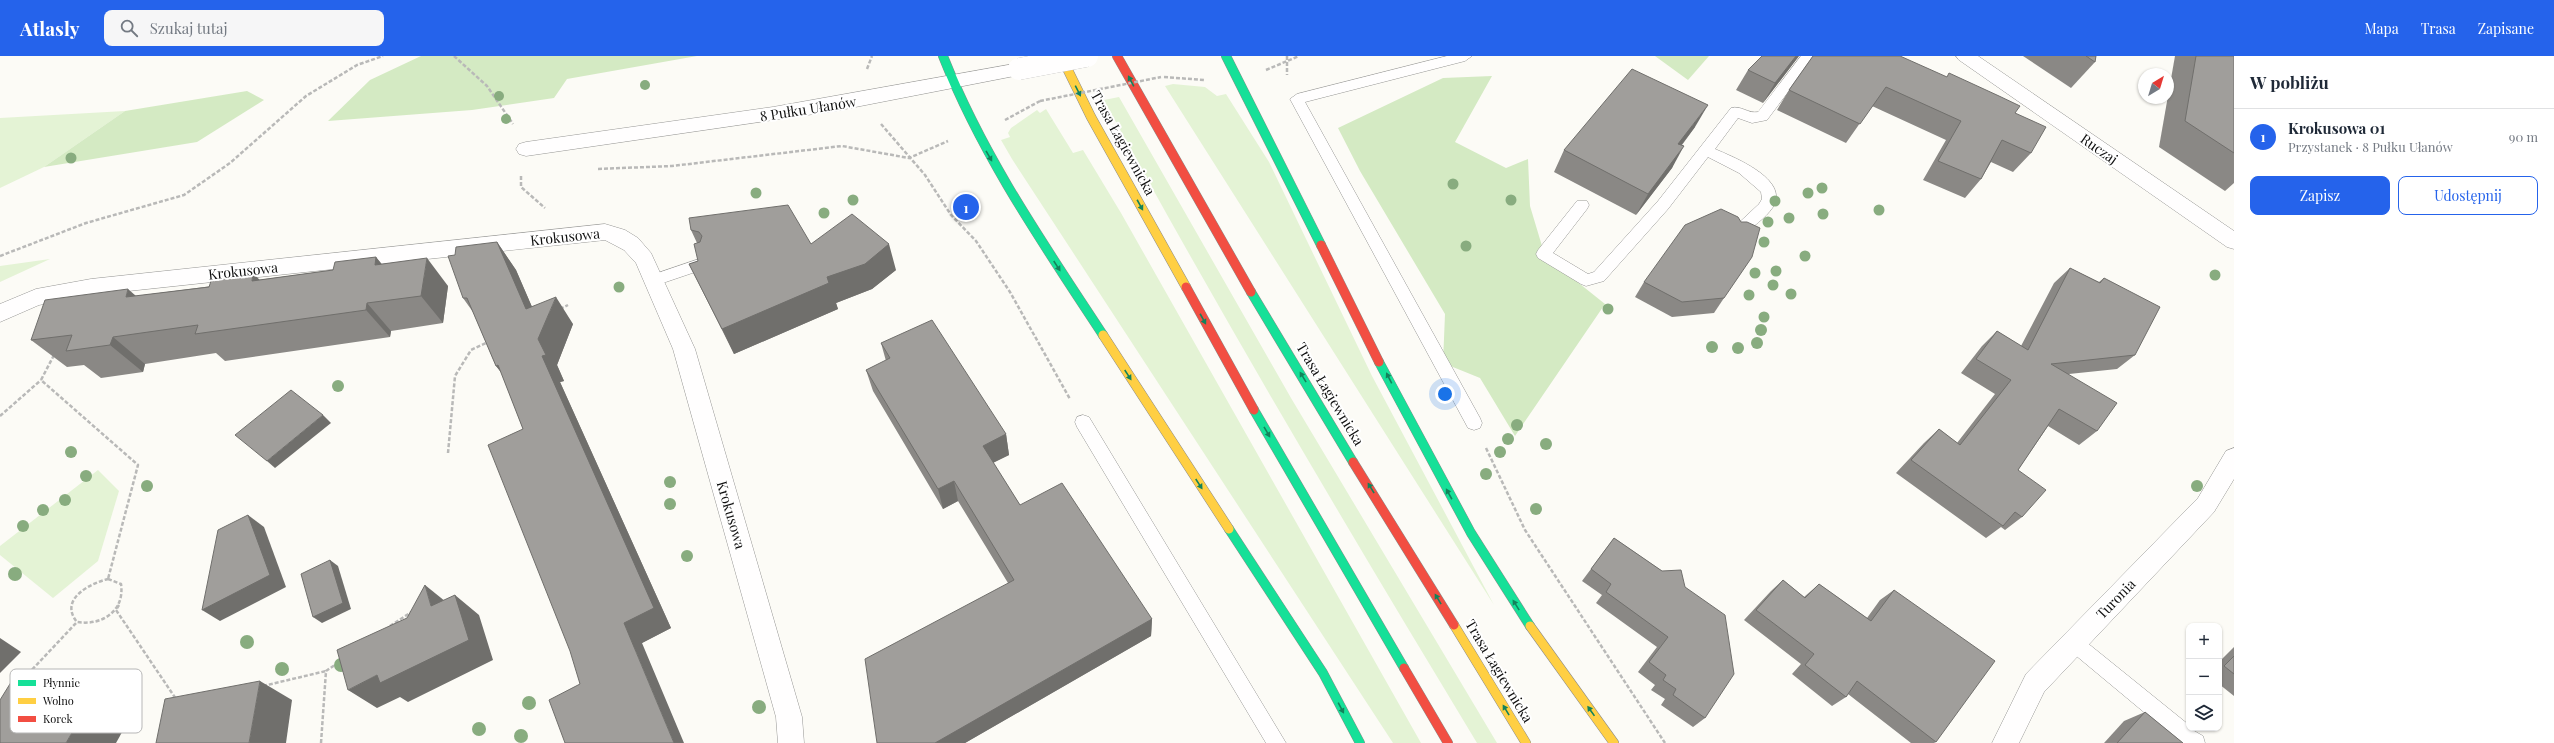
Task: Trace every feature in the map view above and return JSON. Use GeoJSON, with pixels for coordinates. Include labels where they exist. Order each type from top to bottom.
{"type":"FeatureCollection","features":[{"type":"Feature","properties":{"kind":"main road"},"geometry":{"type":"LineString","coordinates":[[943,56],[952,83],[976,133],[1015,200],[1323,673],[1360,743]]}},
{"type":"Feature","properties":{"kind":"main road","name":"Trasa Łagiewnicka"},"geometry":{"type":"LineString","coordinates":[[1061,56],[1091,117],[1258,417],[1448,743]]}},
{"type":"Feature","properties":{"kind":"main road","name":"Trasa Łagiewnicka"},"geometry":{"type":"LineString","coordinates":[[1117,56],[1200,204],[1266,317],[1526,743]]}},
{"type":"Feature","properties":{"kind":"main road"},"geometry":{"type":"LineString","coordinates":[[1226,56],[1372,346],[1472,534],[1523,616],[1614,743]]}},
{"type":"Feature","properties":{"kind":"street","name":"8 Pułku Ułanów"},"geometry":{"type":"LineString","coordinates":[[526,149],[717,124],[952,83],[1088,56]]}},
{"type":"Feature","properties":{"kind":"street","name":"Ruczaj"},"geometry":{"type":"LineString","coordinates":[[1965,56],[2234,241]]}},
{"type":"Feature","properties":{"kind":"street","name":"Krokusowa"},"geometry":{"type":"LineString","coordinates":[[0,313],[36,297],[91,287],[605,232],[618,236],[631,244],[644,259],[684,349],[789,717],[791,743]]}},
{"type":"Feature","properties":{"kind":"street","name":"Turonia"},"geometry":{"type":"LineString","coordinates":[[2005,743],[2035,683],[2206,505],[2234,458]]}},
{"type":"Feature","properties":{"kind":"lane"},"geometry":{"type":"LineString","coordinates":[[1465,56],[1297,99],[1474,422]]}},
{"type":"Feature","properties":{"kind":"lane"},"geometry":{"type":"LineString","coordinates":[[1582,205],[1543,254],[1586,280],[1599,277],[1663,205],[1736,111],[1752,118],[1762,116],[1808,56]]}},
{"type":"Feature","properties":{"kind":"lane"},"geometry":{"type":"LineString","coordinates":[[1705,150],[1758,177],[1768,188],[1769,199],[1763,207],[1736,232]]}},
{"type":"Feature","properties":{"kind":"lane"},"geometry":{"type":"LineString","coordinates":[[654,280],[705,263]]}},
{"type":"Feature","properties":{"kind":"lane"},"geometry":{"type":"LineString","coordinates":[[1083,422],[1277,743]]}},
{"type":"Feature","properties":{"kind":"lane"},"geometry":{"type":"LineString","coordinates":[[2074,643],[2196,743]]}},
{"type":"Feature","properties":{"kind":"path"},"geometry":{"type":"LineString","coordinates":[[0,256],[86,223],[184,195],[230,163],[306,96],[357,65],[383,56]]}},
{"type":"Feature","properties":{"kind":"path"},"geometry":{"type":"LineString","coordinates":[[454,56],[469,66],[503,107],[526,145],[521,175],[521,187],[554,216],[566,237]]}},
{"type":"Feature","properties":{"kind":"path"},"geometry":{"type":"LineString","coordinates":[[1264,71],[1299,56]]}},
{"type":"Feature","properties":{"kind":"path"},"geometry":{"type":"LineString","coordinates":[[999,123],[1040,101],[1173,76],[1208,81]]}},
{"type":"Feature","properties":{"kind":"path"},"geometry":{"type":"LineString","coordinates":[[883,129],[925,175],[951,215],[976,241],[1010,292],[1083,422]]}},
{"type":"Feature","properties":{"kind":"path"},"geometry":{"type":"LineString","coordinates":[[595,169],[672,166],[842,146],[909,158],[942,143]]}},
{"type":"Feature","properties":{"kind":"path"},"geometry":{"type":"LineString","coordinates":[[521,175],[529,174]]}},
{"type":"Feature","properties":{"kind":"path"},"geometry":{"type":"LineString","coordinates":[[554,311],[568,305]]}},
{"type":"Feature","properties":{"kind":"path"},"geometry":{"type":"LineString","coordinates":[[448,453],[455,376],[471,350],[492,340]]}},
{"type":"Feature","properties":{"kind":"path"},"geometry":{"type":"LineString","coordinates":[[0,416],[41,380],[55,353]]}},
{"type":"Feature","properties":{"kind":"path"},"geometry":{"type":"LineString","coordinates":[[41,380],[138,465],[108,579]]}},
{"type":"Feature","properties":{"kind":"path"},"geometry":{"type":"LineString","coordinates":[[1474,422],[1525,530],[1665,743]]}},
{"type":"Feature","properties":{"kind":"path"},"geometry":{"type":"LineString","coordinates":[[108,579],[121,584],[123,590],[122,598],[116,610],[100,621],[91,624],[77,622],[70,613],[71,607],[78,593],[92,583],[108,579]]}},
{"type":"Feature","properties":{"kind":"path"},"geometry":{"type":"LineString","coordinates":[[384,630],[417,608]]}},
{"type":"Feature","properties":{"kind":"path"},"geometry":{"type":"LineString","coordinates":[[116,610],[180,705]]}},
{"type":"Feature","properties":{"kind":"path"},"geometry":{"type":"LineString","coordinates":[[32,669],[77,622]]}},
{"type":"Feature","properties":{"kind":"path"},"geometry":{"type":"LineString","coordinates":[[257,687],[326,671],[346,657]]}},
{"type":"Feature","properties":{"kind":"path"},"geometry":{"type":"LineString","coordinates":[[321,743],[326,671]]}},
{"type":"Feature","properties":{"kind":"green space"},"geometry":{"type":"Polygon","coordinates":[[[421,56],[697,56],[567,79],[554,98],[472,110],[328,121],[370,80],[421,56]]]}},
{"type":"Feature","properties":{"kind":"green space"},"geometry":{"type":"Polygon","coordinates":[[[1655,56],[1709,56],[1688,80],[1655,56]]]}},
{"type":"Feature","properties":{"kind":"green space"},"geometry":{"type":"Polygon","coordinates":[[[1492,76],[1455,142],[1506,168],[1528,159],[1530,206],[1545,256],[1605,304],[1515,436],[1480,378],[1443,363],[1445,314],[1360,171],[1338,128],[1443,78],[1492,76]]]}},
{"type":"Feature","properties":{"kind":"green space"},"geometry":{"type":"Polygon","coordinates":[[[1173,84],[1205,87],[1217,96],[1226,94],[1269,162],[1372,376],[1494,605],[1165,86],[1173,84]]]}},
{"type":"Feature","properties":{"kind":"green space"},"geometry":{"type":"Polygon","coordinates":[[[247,91],[264,100],[197,142],[44,167],[125,111],[247,91]]]}},
{"type":"Feature","properties":{"kind":"green space"},"geometry":{"type":"Polygon","coordinates":[[[1119,97],[1291,398],[1497,743],[1477,743],[1287,424],[1194,263],[1104,100],[1119,97]]]}},
{"type":"Feature","properties":{"kind":"green space"},"geometry":{"type":"Polygon","coordinates":[[[1046,109],[1073,153],[1083,150],[1121,213],[1421,743],[1393,743],[1012,159],[1001,140],[1010,137],[1008,133],[1011,128],[1037,110],[1040,113],[1046,109]]]}},
{"type":"Feature","properties":{"kind":"green space"},"geometry":{"type":"Polygon","coordinates":[[[125,111],[44,167],[0,188],[0,118],[125,111]]]}},
{"type":"Feature","properties":{"kind":"green space"},"geometry":{"type":"Polygon","coordinates":[[[50,259],[0,282],[0,266],[50,259]]]}},
{"type":"Feature","properties":{"kind":"green space"},"geometry":{"type":"Polygon","coordinates":[[[98,470],[119,491],[98,561],[53,598],[0,555],[0,546],[98,470]]]}},
{"type":"Feature","properties":{"kind":"building"},"geometry":{"type":"Polygon","coordinates":[[[1762,56],[1796,56],[1775,83],[1748,70],[1762,56]]]}},
{"type":"Feature","properties":{"kind":"building"},"geometry":{"type":"Polygon","coordinates":[[[1813,56],[1900,56],[1947,77],[1949,73],[2020,106],[2015,113],[2046,127],[2031,153],[2002,140],[1981,179],[1938,161],[1961,121],[1886,87],[1860,124],[1789,90],[1813,56]]]}},
{"type":"Feature","properties":{"kind":"building"},"geometry":{"type":"Polygon","coordinates":[[[2086,56],[2096,56],[2095,62],[2086,56]]]}},
{"type":"Feature","properties":{"kind":"building"},"geometry":{"type":"Polygon","coordinates":[[[2196,56],[2234,56],[2234,153],[2185,121],[2196,56]]]}},
{"type":"Feature","properties":{"kind":"building"},"geometry":{"type":"Polygon","coordinates":[[[1632,69],[1708,105],[1678,144],[1684,146],[1648,194],[1564,150],[1632,69]]]}},
{"type":"Feature","properties":{"kind":"building"},"geometry":{"type":"Polygon","coordinates":[[[788,205],[811,244],[852,214],[889,244],[865,264],[827,277],[829,283],[722,329],[689,264],[698,261],[694,244],[700,242],[702,236],[699,232],[691,230],[689,218],[788,205]]]}},
{"type":"Feature","properties":{"kind":"building"},"geometry":{"type":"Polygon","coordinates":[[[1721,209],[1738,217],[1741,222],[1747,222],[1760,228],[1752,257],[1724,298],[1682,302],[1644,282],[1685,225],[1721,209]]]}},
{"type":"Feature","properties":{"kind":"building"},"geometry":{"type":"Polygon","coordinates":[[[497,242],[526,309],[556,297],[538,339],[546,355],[542,356],[654,608],[624,623],[674,743],[565,743],[549,700],[580,684],[570,651],[488,445],[523,429],[498,365],[496,366],[467,298],[463,298],[448,256],[455,255],[456,247],[497,242]]]}},
{"type":"Feature","properties":{"kind":"building"},"geometry":{"type":"Polygon","coordinates":[[[376,257],[375,265],[427,258],[421,296],[367,303],[366,310],[195,334],[198,325],[113,337],[110,345],[66,351],[72,335],[31,340],[45,300],[128,289],[126,297],[209,287],[212,278],[253,273],[252,281],[333,270],[335,262],[376,257]]]}},
{"type":"Feature","properties":{"kind":"building"},"geometry":{"type":"Polygon","coordinates":[[[2070,268],[2100,283],[2104,278],[2160,307],[2135,355],[2051,364],[2117,403],[2097,431],[2059,409],[2018,470],[2046,490],[2022,517],[2015,512],[2003,526],[1911,460],[1939,429],[1960,445],[2011,380],[1976,359],[1997,331],[2028,350],[2070,268]]]}},
{"type":"Feature","properties":{"kind":"building"},"geometry":{"type":"Polygon","coordinates":[[[932,320],[1006,434],[983,446],[1020,505],[1062,483],[1152,619],[935,743],[877,743],[865,659],[1014,580],[954,481],[938,489],[866,370],[890,358],[881,343],[932,320]]]}},
{"type":"Feature","properties":{"kind":"building"},"geometry":{"type":"Polygon","coordinates":[[[291,390],[323,415],[267,461],[235,435],[291,390]]]}},
{"type":"Feature","properties":{"kind":"building"},"geometry":{"type":"Polygon","coordinates":[[[248,515],[270,575],[202,610],[218,530],[248,515]]]}},
{"type":"Feature","properties":{"kind":"building"},"geometry":{"type":"Polygon","coordinates":[[[1614,538],[1662,571],[1681,570],[1685,587],[1725,615],[1734,674],[1705,718],[1673,695],[1676,689],[1663,680],[1666,675],[1649,662],[1668,637],[1606,592],[1611,584],[1591,569],[1614,538]]]}},
{"type":"Feature","properties":{"kind":"building"},"geometry":{"type":"Polygon","coordinates":[[[330,560],[343,603],[313,617],[301,574],[330,560]]]}},
{"type":"Feature","properties":{"kind":"building"},"geometry":{"type":"Polygon","coordinates":[[[1783,580],[1805,598],[1819,584],[1871,621],[1894,590],[1995,661],[1936,742],[1857,681],[1846,697],[1805,665],[1814,654],[1756,610],[1783,580]]]}},
{"type":"Feature","properties":{"kind":"building"},"geometry":{"type":"Polygon","coordinates":[[[425,585],[431,606],[455,595],[469,640],[380,683],[377,675],[348,690],[337,650],[407,618],[425,585]]]}},
{"type":"Feature","properties":{"kind":"building"},"geometry":{"type":"Polygon","coordinates":[[[2234,656],[2234,674],[2224,666],[2234,656]]]}},
{"type":"Feature","properties":{"kind":"building"},"geometry":{"type":"Polygon","coordinates":[[[260,681],[249,743],[156,743],[165,699],[260,681]]]}},
{"type":"Feature","properties":{"kind":"building"},"geometry":{"type":"Polygon","coordinates":[[[10,684],[10,733],[72,733],[66,743],[0,743],[0,700],[10,684]]]}},
{"type":"Feature","properties":{"kind":"building"},"geometry":{"type":"Polygon","coordinates":[[[2145,712],[2183,743],[2117,743],[2145,712]]]}},
{"type":"Feature","properties":{"kind":"traffic: fast"},"geometry":{"type":"LineString","coordinates":[[943,56],[975,130],[994,165],[1036,234],[1103,335]]}},
{"type":"Feature","properties":{"kind":"traffic: fast"},"geometry":{"type":"LineString","coordinates":[[1226,56],[1321,245]]}},
{"type":"Feature","properties":{"kind":"traffic: fast"},"geometry":{"type":"LineString","coordinates":[[1251,292],[1353,462]]}},
{"type":"Feature","properties":{"kind":"traffic: fast"},"geometry":{"type":"LineString","coordinates":[[1379,362],[1471,533],[1530,626]]}},
{"type":"Feature","properties":{"kind":"traffic: fast"},"geometry":{"type":"LineString","coordinates":[[1254,410],[1404,668]]}},
{"type":"Feature","properties":{"kind":"traffic: fast"},"geometry":{"type":"LineString","coordinates":[[1229,529],[1323,673],[1360,743]]}},
{"type":"Feature","properties":{"kind":"traffic: slow"},"geometry":{"type":"LineString","coordinates":[[1061,56],[1091,117],[1186,287]]}},
{"type":"Feature","properties":{"kind":"traffic: slow"},"geometry":{"type":"LineString","coordinates":[[1103,335],[1229,529]]}},
{"type":"Feature","properties":{"kind":"traffic: slow"},"geometry":{"type":"LineString","coordinates":[[1454,625],[1526,743]]}},
{"type":"Feature","properties":{"kind":"traffic: slow"},"geometry":{"type":"LineString","coordinates":[[1530,626],[1614,743]]}},
{"type":"Feature","properties":{"kind":"traffic: jam"},"geometry":{"type":"LineString","coordinates":[[1117,56],[1251,292]]}},
{"type":"Feature","properties":{"kind":"traffic: jam"},"geometry":{"type":"LineString","coordinates":[[1321,245],[1379,362]]}},
{"type":"Feature","properties":{"kind":"traffic: jam"},"geometry":{"type":"LineString","coordinates":[[1186,287],[1254,410]]}},
{"type":"Feature","properties":{"kind":"traffic: jam"},"geometry":{"type":"LineString","coordinates":[[1353,462],[1454,625]]}},
{"type":"Feature","properties":{"kind":"traffic: jam"},"geometry":{"type":"LineString","coordinates":[[1404,668],[1448,743]]}},
{"type":"Feature","properties":{"kind":"place","name":"Krokusowa 01"},"geometry":{"type":"Point","coordinates":[966,207]}}]}
